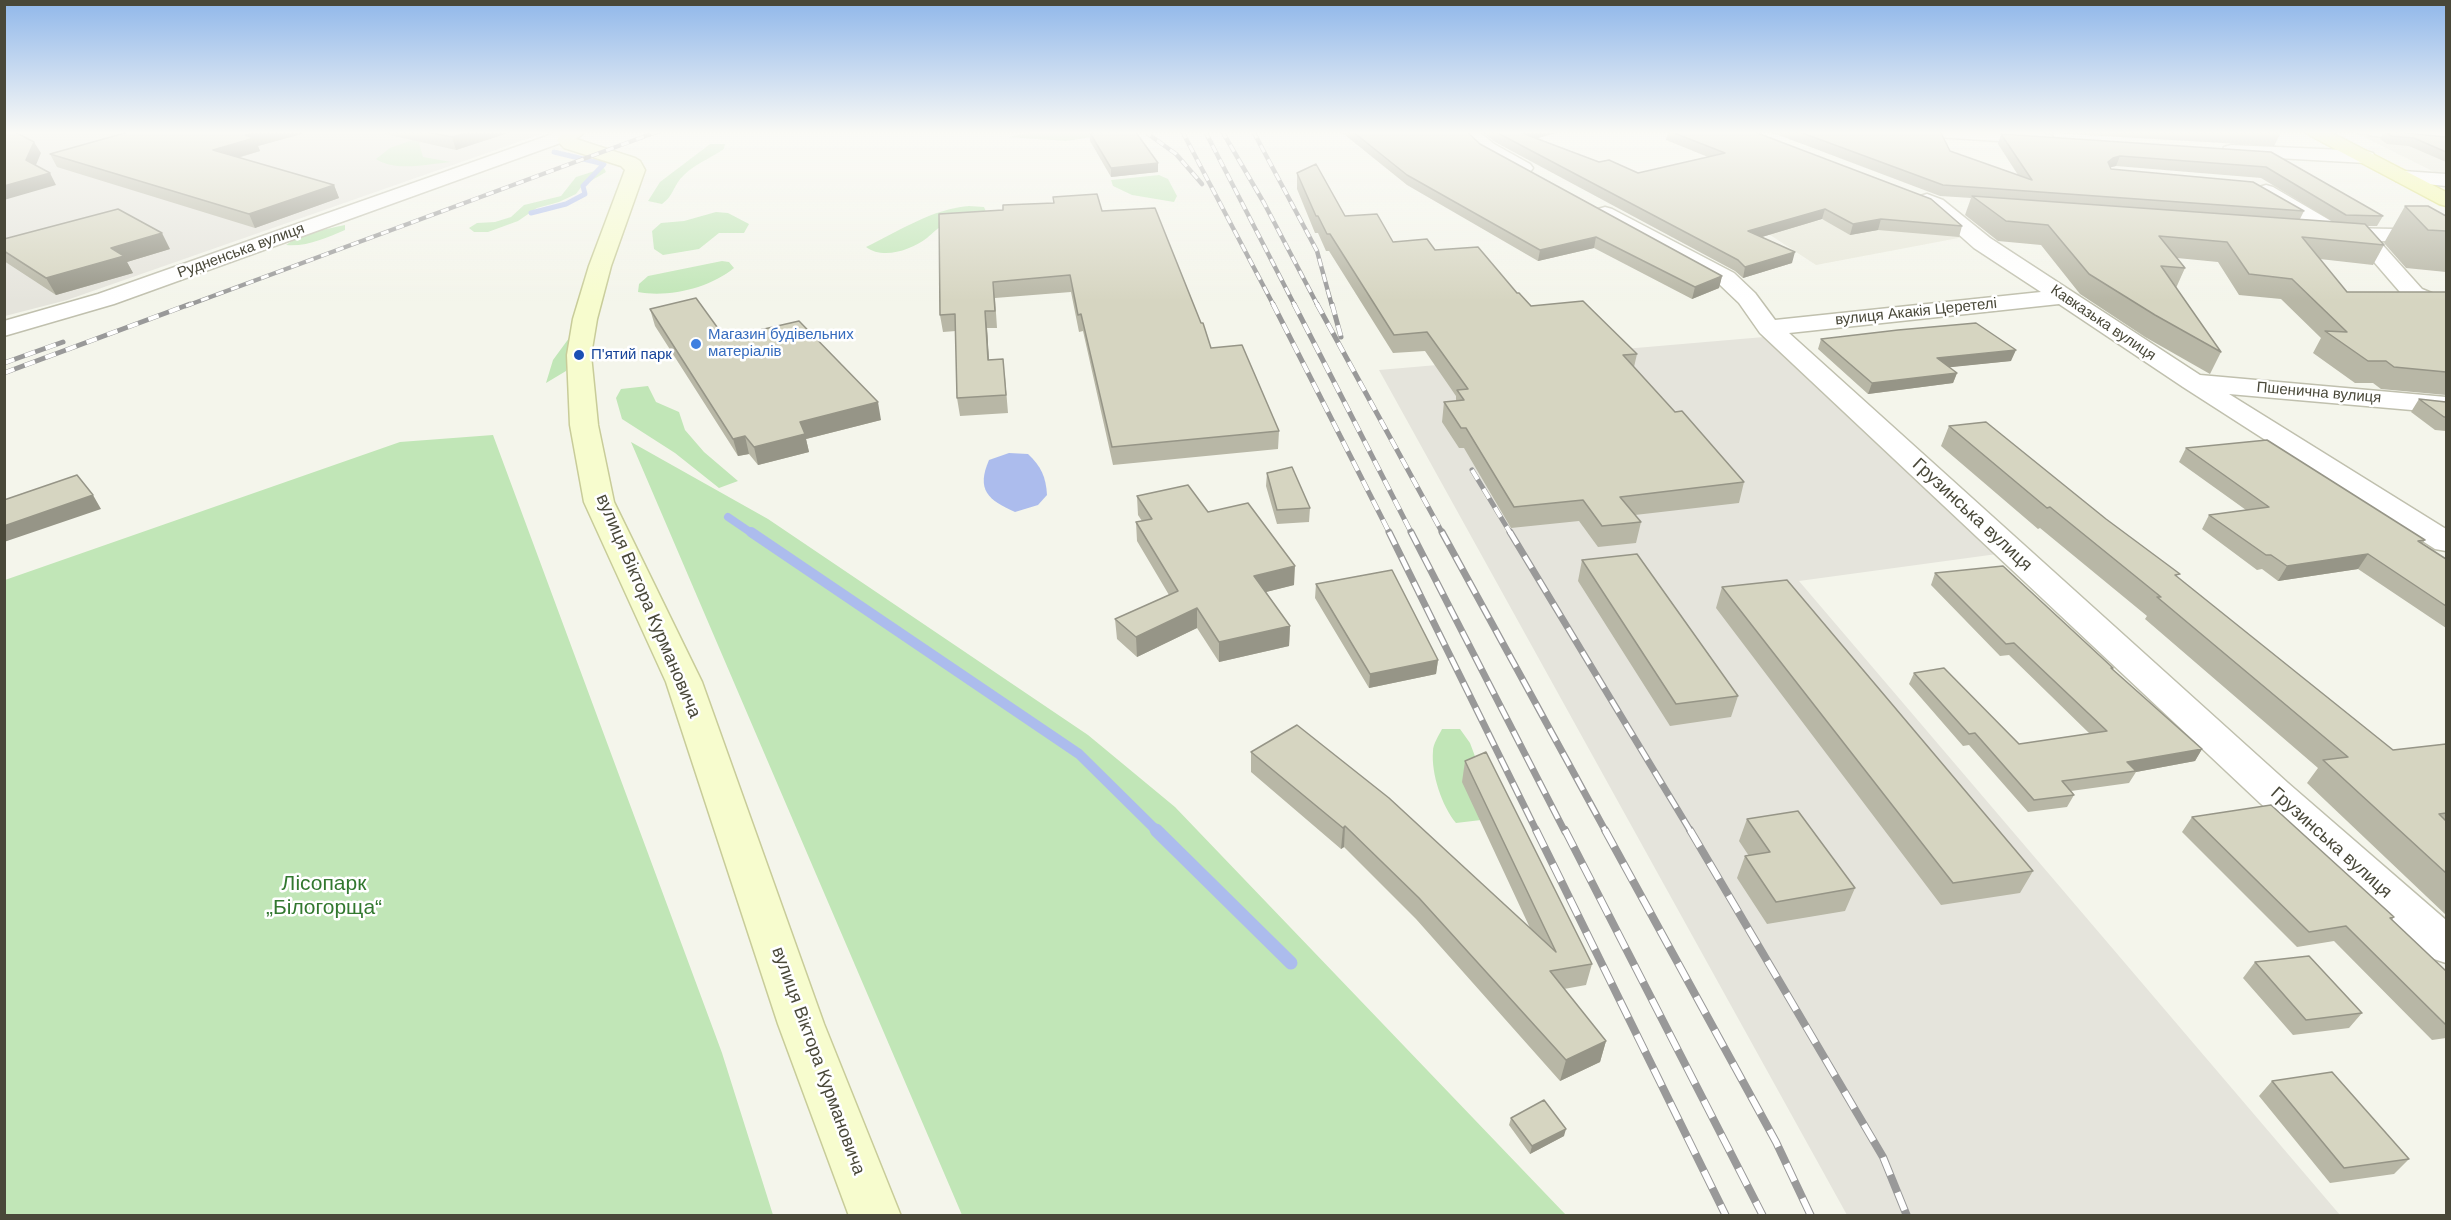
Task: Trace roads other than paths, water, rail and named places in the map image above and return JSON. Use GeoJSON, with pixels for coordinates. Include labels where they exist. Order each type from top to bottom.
{"type":"FeatureCollection","features":[{"type":"Feature","properties":{"kind":"main road"},"geometry":{"type":"LineString","coordinates":[[2431,188],[2446,194]]}},
{"type":"Feature","properties":{"kind":"street","name":"Рудненська вулиця"},"geometry":{"type":"LineString","coordinates":[[4,329],[106,299],[417,188]]}},
{"type":"Feature","properties":{"kind":"street","name":"вулиця Віктора Курмановича"},"geometry":{"type":"LineString","coordinates":[[628,188],[600,266],[585,319],[579,355],[584,425],[599,502],[684,681],[801,1024],[875,1215]]}},
{"type":"Feature","properties":{"kind":"street"},"geometry":{"type":"LineString","coordinates":[[2261,188],[2338,234]]}},
{"type":"Feature","properties":{"kind":"street","name":"Кавказька вулиця"},"geometry":{"type":"LineString","coordinates":[[1909,194],[1936,204],[1982,243],[2192,382],[2446,542]]}},
{"type":"Feature","properties":{"kind":"street","name":"Грузинська вулиця"},"geometry":{"type":"LineString","coordinates":[[1581,199],[1726,278],[1747,298],[1769,328],[2274,793],[2446,945]]}},
{"type":"Feature","properties":{"kind":"street"},"geometry":{"type":"LineString","coordinates":[[1936,204],[1972,206]]}},
{"type":"Feature","properties":{"kind":"street"},"geometry":{"type":"LineString","coordinates":[[2291,231],[2446,236]]}},
{"type":"Feature","properties":{"kind":"street"},"geometry":{"type":"LineString","coordinates":[[2361,235],[2414,294],[2429,302],[2446,306]]}},
{"type":"Feature","properties":{"kind":"street","name":"вулиця Акакія Церетелі"},"geometry":{"type":"LineString","coordinates":[[1769,328],[2064,297]]}},
{"type":"Feature","properties":{"kind":"street","name":"Пшенична вулиця"},"geometry":{"type":"LineString","coordinates":[[2192,382],[2446,405]]}},
{"type":"Feature","properties":{"kind":"water"},"geometry":{"type":"Polygon","coordinates":[[[1009,453],[1028,454],[1039,468],[1044,477],[1047,495],[1038,505],[1015,512],[998,503],[987,493],[984,479],[989,460],[1009,453]]]}},
{"type":"Feature","properties":{"kind":"waterway"},"geometry":{"type":"LineString","coordinates":[[531,213],[566,204],[585,194],[583,188]]}},
{"type":"Feature","properties":{"kind":"waterway"},"geometry":{"type":"LineString","coordinates":[[728,517],[753,534]]}},
{"type":"Feature","properties":{"kind":"waterway"},"geometry":{"type":"LineString","coordinates":[[751,532],[1079,754],[1158,832]]}},
{"type":"Feature","properties":{"kind":"waterway"},"geometry":{"type":"LineString","coordinates":[[1156,830],[1291,963]]}},
{"type":"Feature","properties":{"kind":"railway"},"geometry":{"type":"LineString","coordinates":[[186,306],[505,188]]}},
{"type":"Feature","properties":{"kind":"railway"},"geometry":{"type":"LineString","coordinates":[[1212,188],[1274,306]]}},
{"type":"Feature","properties":{"kind":"railway"},"geometry":{"type":"LineString","coordinates":[[1234,188],[1295,306]]}},
{"type":"Feature","properties":{"kind":"railway"},"geometry":{"type":"LineString","coordinates":[[1255,188],[1318,306]]}},
{"type":"Feature","properties":{"kind":"railway"},"geometry":{"type":"LineString","coordinates":[[1283,188],[1317,251],[1332,306]]}},
{"type":"Feature","properties":{"kind":"railway"},"geometry":{"type":"LineString","coordinates":[[4,373],[190,304]]}},
{"type":"Feature","properties":{"kind":"railway"},"geometry":{"type":"LineString","coordinates":[[1273,304],[1390,533]]}},
{"type":"Feature","properties":{"kind":"railway"},"geometry":{"type":"LineString","coordinates":[[1294,304],[1412,534]]}},
{"type":"Feature","properties":{"kind":"railway"},"geometry":{"type":"LineString","coordinates":[[1317,304],[1443,534]]}},
{"type":"Feature","properties":{"kind":"railway"},"geometry":{"type":"LineString","coordinates":[[1332,304],[1341,337]]}},
{"type":"Feature","properties":{"kind":"railway"},"geometry":{"type":"LineString","coordinates":[[4,363],[63,342]]}},
{"type":"Feature","properties":{"kind":"railway"},"geometry":{"type":"LineString","coordinates":[[1472,470],[1511,534]]}},
{"type":"Feature","properties":{"kind":"railway"},"geometry":{"type":"LineString","coordinates":[[1411,532],[1565,832]]}},
{"type":"Feature","properties":{"kind":"railway"},"geometry":{"type":"LineString","coordinates":[[1442,532],[1606,832]]}},
{"type":"Feature","properties":{"kind":"railway"},"geometry":{"type":"LineString","coordinates":[[1510,532],[1691,832]]}},
{"type":"Feature","properties":{"kind":"railway"},"geometry":{"type":"LineString","coordinates":[[1390,533],[1537,832]]}},
{"type":"Feature","properties":{"kind":"railway"},"geometry":{"type":"LineString","coordinates":[[1536,830],[1726,1216]]}},
{"type":"Feature","properties":{"kind":"railway"},"geometry":{"type":"LineString","coordinates":[[1565,830],[1763,1216]]}},
{"type":"Feature","properties":{"kind":"railway"},"geometry":{"type":"LineString","coordinates":[[1605,830],[1776,1142],[1811,1216]]}},
{"type":"Feature","properties":{"kind":"railway"},"geometry":{"type":"LineString","coordinates":[[1690,830],[1883,1157],[1907,1216]]}},
{"type":"Feature","properties":{"kind":"place","name":"Магазин будівельних матеріалів"},"geometry":{"type":"Point","coordinates":[696,344]}},
{"type":"Feature","properties":{"kind":"place","name":"П'ятий парк"},"geometry":{"type":"Point","coordinates":[579,355]}},
{"type":"Feature","properties":{"kind":"park label","name":"Лісопарк „Білогорща“"},"geometry":{"type":"Point","coordinates":[324,896]}}]}
